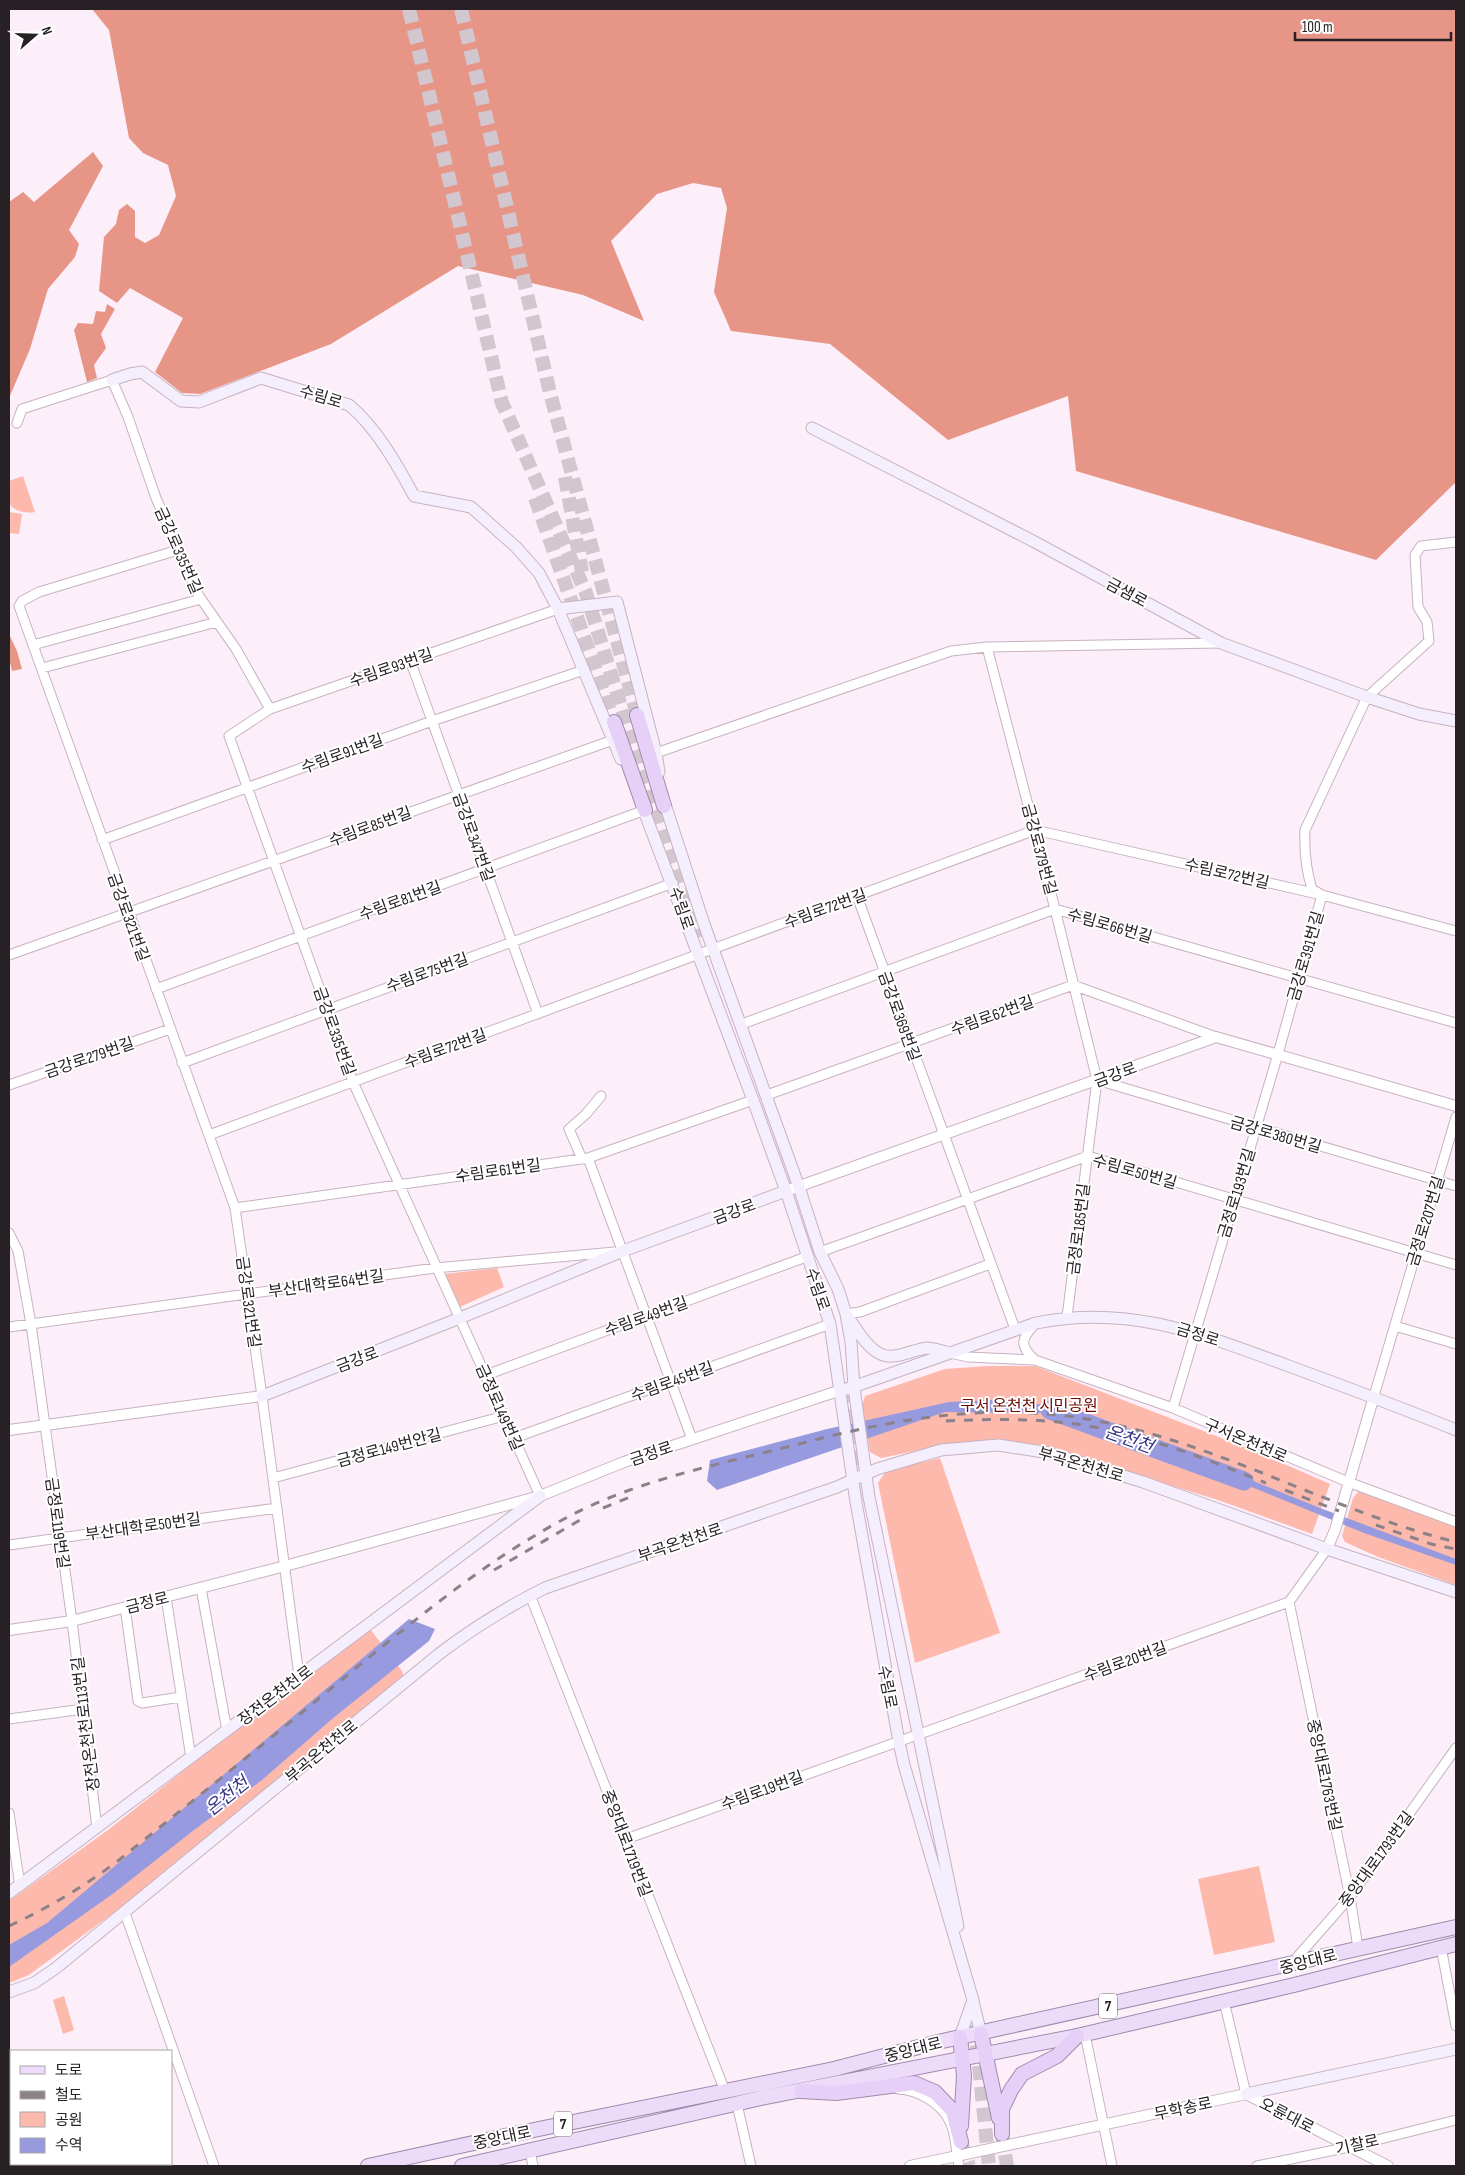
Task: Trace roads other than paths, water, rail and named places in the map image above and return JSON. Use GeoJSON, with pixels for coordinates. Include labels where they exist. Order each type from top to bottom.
{"type":"FeatureCollection","features":[{"type":"Feature","properties":{"kind":"highway"},"geometry":{"type":"LineString","coordinates":[[637,715],[651,751],[664,806]]}},
{"type":"Feature","properties":{"kind":"highway"},"geometry":{"type":"LineString","coordinates":[[614,722],[645,810]]}},
{"type":"Feature","properties":{"kind":"highway"},"geometry":{"type":"LineString","coordinates":[[981,2034],[1002,2134],[1002,2109],[1011,2090],[1022,2074],[1057,2056],[1081,2035]]}},
{"type":"Feature","properties":{"kind":"highway"},"geometry":{"type":"LineString","coordinates":[[801,2091],[836,2093],[914,2083],[935,2092],[953,2112],[961,2142],[964,2076],[960,2037]]}},
{"type":"Feature","properties":{"kind":"main road","name":"수림로"},"geometry":{"type":"LineString","coordinates":[[112,380],[142,372],[181,401],[199,402],[261,378],[349,405],[361,414],[402,473],[414,496],[471,507],[516,547],[539,574],[558,609],[613,740],[645,810],[673,883],[786,1191],[806,1257],[830,1324],[837,1366],[838,1391],[852,1476],[899,1742],[904,1765],[973,2000]]}},
{"type":"Feature","properties":{"kind":"main road","name":"금샘로"},"geometry":{"type":"LineString","coordinates":[[812,428],[1033,541],[1220,643],[1367,698],[1418,714],[1456,721]]}},
{"type":"Feature","properties":{"kind":"main road"},"geometry":{"type":"LineString","coordinates":[[558,609],[617,602],[651,751]]}},
{"type":"Feature","properties":{"kind":"main road","name":"수림로"},"geometry":{"type":"LineString","coordinates":[[664,806],[713,949],[767,1095],[820,1252],[838,1289],[846,1314],[851,1342],[854,1386],[865,1470],[901,1655],[981,2034]]}},
{"type":"Feature","properties":{"kind":"main road","name":"금강로"},"geometry":{"type":"LineString","coordinates":[[262,1396],[460,1318],[622,1251],[786,1191]]}},
{"type":"Feature","properties":{"kind":"main road"},"geometry":{"type":"LineString","coordinates":[[846,1314],[864,1340],[875,1351],[887,1356],[908,1354],[927,1348],[948,1352]]}},
{"type":"Feature","properties":{"kind":"main road","name":"금정로"},"geometry":{"type":"LineString","coordinates":[[838,1391],[1036,1323],[1066,1317],[1113,1317],[1154,1321],[1195,1332],[1374,1396],[1456,1430]]}},
{"type":"Feature","properties":{"kind":"main road","name":"부곡온천천로"},"geometry":{"type":"LineString","coordinates":[[9,1992],[40,1980],[126,1913],[473,1628],[545,1588],[865,1470],[878,1469],[941,1450],[998,1445],[1050,1453],[1143,1482],[1327,1549],[1456,1592]]}},
{"type":"Feature","properties":{"kind":"main road","name":"장전온천천로"},"geometry":{"type":"LineString","coordinates":[[9,1893],[540,1496]]}},
{"type":"Feature","properties":{"kind":"main road","name":"중앙대로"},"geometry":{"type":"LineString","coordinates":[[368,2166],[834,2069],[960,2037],[981,2034],[1456,1927]]}},
{"type":"Feature","properties":{"kind":"main road","name":"중앙대로"},"geometry":{"type":"LineString","coordinates":[[462,2166],[737,2104],[1081,2035],[1456,1944]]}},
{"type":"Feature","properties":{"kind":"main road"},"geometry":{"type":"LineString","coordinates":[[960,2037],[973,2000]]}},
{"type":"Feature","properties":{"kind":"main road","name":"무학송로"},"geometry":{"type":"LineString","coordinates":[[1246,2094],[1456,2049]]}},
{"type":"Feature","properties":{"kind":"street","name":"수림로"},"geometry":{"type":"LineString","coordinates":[[17,423],[22,409],[112,380]]}},
{"type":"Feature","properties":{"kind":"street","name":"금강로335번길"},"geometry":{"type":"LineString","coordinates":[[112,380],[178,550],[201,599],[236,649],[270,709]]}},
{"type":"Feature","properties":{"kind":"street"},"geometry":{"type":"LineString","coordinates":[[1367,698],[1429,642],[1428,622],[1418,607],[1414,555],[1421,546],[1456,542]]}},
{"type":"Feature","properties":{"kind":"street","name":"금강로321번길"},"geometry":{"type":"LineString","coordinates":[[178,550],[38,592],[22,601],[19,606],[20,614],[42,668],[128,914],[235,1208],[262,1396]]}},
{"type":"Feature","properties":{"kind":"street"},"geometry":{"type":"LineString","coordinates":[[33,645],[201,599]]}},
{"type":"Feature","properties":{"kind":"street","name":"수림로93번길"},"geometry":{"type":"LineString","coordinates":[[229,736],[270,709],[558,609]]}},
{"type":"Feature","properties":{"kind":"street"},"geometry":{"type":"LineString","coordinates":[[42,668],[217,622]]}},
{"type":"Feature","properties":{"kind":"street"},"geometry":{"type":"LineString","coordinates":[[651,751],[951,651],[987,647],[1220,643]]}},
{"type":"Feature","properties":{"kind":"street","name":"금강로379번길"},"geometry":{"type":"LineString","coordinates":[[987,647],[1097,1080]]}},
{"type":"Feature","properties":{"kind":"street","name":"금강로347번길"},"geometry":{"type":"LineString","coordinates":[[410,660],[538,1014]]}},
{"type":"Feature","properties":{"kind":"street","name":"수림로91번길"},"geometry":{"type":"LineString","coordinates":[[102,840],[432,721],[584,670]]}},
{"type":"Feature","properties":{"kind":"street","name":"금강로391번길"},"geometry":{"type":"LineString","coordinates":[[1278,1054],[1322,895],[1312,889],[1307,874],[1304,848],[1305,830],[1367,698]]}},
{"type":"Feature","properties":{"kind":"street","name":"금강로335번길"},"geometry":{"type":"LineString","coordinates":[[229,736],[353,1082],[435,1268],[460,1318]]}},
{"type":"Feature","properties":{"kind":"street","name":"수림로85번길"},"geometry":{"type":"LineString","coordinates":[[128,914],[613,740]]}},
{"type":"Feature","properties":{"kind":"street","name":"수림로81번길"},"geometry":{"type":"LineString","coordinates":[[156,989],[645,810]]}},
{"type":"Feature","properties":{"kind":"street","name":"수림로72번길"},"geometry":{"type":"LineString","coordinates":[[210,1135],[1035,830],[1322,895],[1456,931]]}},
{"type":"Feature","properties":{"kind":"street","name":"수림로75번길"},"geometry":{"type":"LineString","coordinates":[[182,1062],[673,883]]}},
{"type":"Feature","properties":{"kind":"street","name":"금강로369번길"},"geometry":{"type":"LineString","coordinates":[[857,896],[943,1136]]}},
{"type":"Feature","properties":{"kind":"street","name":"수림로66번길"},"geometry":{"type":"LineString","coordinates":[[742,1024],[1055,910],[1456,1022]]}},
{"type":"Feature","properties":{"kind":"street"},"geometry":{"type":"LineString","coordinates":[[9,955],[128,914]]}},
{"type":"Feature","properties":{"kind":"street"},"geometry":{"type":"LineString","coordinates":[[1073,985],[1216,1037],[1456,1106]]}},
{"type":"Feature","properties":{"kind":"street","name":"수림로62번길"},"geometry":{"type":"LineString","coordinates":[[767,1095],[1073,985]]}},
{"type":"Feature","properties":{"kind":"street","name":"금강로279번길"},"geometry":{"type":"LineString","coordinates":[[9,1085],[170,1029]]}},
{"type":"Feature","properties":{"kind":"street","name":"금강로"},"geometry":{"type":"LineString","coordinates":[[786,1191],[1216,1037]]}},
{"type":"Feature","properties":{"kind":"street","name":"금정로193번길"},"geometry":{"type":"LineString","coordinates":[[1173,1408],[1278,1054]]}},
{"type":"Feature","properties":{"kind":"street","name":"금강로380번길"},"geometry":{"type":"LineString","coordinates":[[1097,1080],[1456,1186]]}},
{"type":"Feature","properties":{"kind":"street","name":"금정로185번길"},"geometry":{"type":"LineString","coordinates":[[1066,1317],[1097,1080]]}},
{"type":"Feature","properties":{"kind":"street"},"geometry":{"type":"LineString","coordinates":[[601,1096],[586,1114],[569,1128],[585,1158],[622,1251],[692,1439]]}},
{"type":"Feature","properties":{"kind":"street","name":"수림로61번길"},"geometry":{"type":"LineString","coordinates":[[235,1208],[585,1158],[753,1100]]}},
{"type":"Feature","properties":{"kind":"street","name":"금정로207번길"},"geometry":{"type":"LineString","coordinates":[[1374,1396],[1456,1117]]}},
{"type":"Feature","properties":{"kind":"street"},"geometry":{"type":"LineString","coordinates":[[943,1136],[1015,1329]]}},
{"type":"Feature","properties":{"kind":"street","name":"수림로50번길"},"geometry":{"type":"LineString","coordinates":[[820,1252],[1088,1156],[1456,1264]]}},
{"type":"Feature","properties":{"kind":"street"},"geometry":{"type":"LineString","coordinates":[[9,1233],[18,1251],[31,1324],[45,1425]]}},
{"type":"Feature","properties":{"kind":"street","name":"부산대학로64번길"},"geometry":{"type":"LineString","coordinates":[[9,1327],[435,1268],[622,1251]]}},
{"type":"Feature","properties":{"kind":"street","name":"수림로49번길"},"geometry":{"type":"LineString","coordinates":[[486,1375],[806,1257]]}},
{"type":"Feature","properties":{"kind":"street","name":"수림로"},"geometry":{"type":"LineString","coordinates":[[846,1314],[860,1312],[990,1264]]}},
{"type":"Feature","properties":{"kind":"street","name":"금정로149번길"},"geometry":{"type":"LineString","coordinates":[[460,1318],[540,1496]]}},
{"type":"Feature","properties":{"kind":"street"},"geometry":{"type":"LineString","coordinates":[[1035,1360],[1027,1353],[1023,1343],[1026,1333],[1036,1323]]}},
{"type":"Feature","properties":{"kind":"street","name":"수림로45번길"},"geometry":{"type":"LineString","coordinates":[[514,1438],[830,1324]]}},
{"type":"Feature","properties":{"kind":"street"},"geometry":{"type":"LineString","coordinates":[[1395,1326],[1456,1344]]}},
{"type":"Feature","properties":{"kind":"street","name":"구서온천천로"},"geometry":{"type":"LineString","coordinates":[[948,1352],[968,1357],[1035,1360],[1173,1408],[1347,1485],[1456,1522]]}},
{"type":"Feature","properties":{"kind":"street","name":"금정로"},"geometry":{"type":"LineString","coordinates":[[9,1630],[72,1621],[285,1566],[540,1496],[624,1462],[838,1391]]}},
{"type":"Feature","properties":{"kind":"street"},"geometry":{"type":"LineString","coordinates":[[262,1396],[299,1676]]}},
{"type":"Feature","properties":{"kind":"street","name":"금강로"},"geometry":{"type":"LineString","coordinates":[[9,1430],[262,1396]]}},
{"type":"Feature","properties":{"kind":"street"},"geometry":{"type":"LineString","coordinates":[[1289,1602],[1327,1549],[1335,1530],[1374,1396]]}},
{"type":"Feature","properties":{"kind":"street","name":"금정로149번안길"},"geometry":{"type":"LineString","coordinates":[[273,1478],[504,1416]]}},
{"type":"Feature","properties":{"kind":"street","name":"금정로119번길"},"geometry":{"type":"LineString","coordinates":[[45,1425],[72,1621]]}},
{"type":"Feature","properties":{"kind":"street","name":"부산대학로50번길"},"geometry":{"type":"LineString","coordinates":[[9,1545],[277,1508]]}},
{"type":"Feature","properties":{"kind":"street"},"geometry":{"type":"LineString","coordinates":[[201,1588],[227,1730]]}},
{"type":"Feature","properties":{"kind":"street","name":"중앙대로1719번길"},"geometry":{"type":"LineString","coordinates":[[530,1595],[725,2091]]}},
{"type":"Feature","properties":{"kind":"street"},"geometry":{"type":"LineString","coordinates":[[166,1597],[190,1758]]}},
{"type":"Feature","properties":{"kind":"street","name":"수림로20번길"},"geometry":{"type":"LineString","coordinates":[[899,1742],[1289,1602]]}},
{"type":"Feature","properties":{"kind":"street","name":"중앙대로1763번길"},"geometry":{"type":"LineString","coordinates":[[1289,1602],[1350,1897],[1358,1948]]}},
{"type":"Feature","properties":{"kind":"street"},"geometry":{"type":"LineString","coordinates":[[125,1607],[138,1701],[142,1703],[181,1697]]}},
{"type":"Feature","properties":{"kind":"street","name":"장전온천천로113번길"},"geometry":{"type":"LineString","coordinates":[[72,1621],[97,1828]]}},
{"type":"Feature","properties":{"kind":"street"},"geometry":{"type":"LineString","coordinates":[[9,1719],[84,1709]]}},
{"type":"Feature","properties":{"kind":"street","name":"수림로19번길"},"geometry":{"type":"LineString","coordinates":[[626,1839],[899,1742]]}},
{"type":"Feature","properties":{"kind":"street","name":"중앙대로1793번길"},"geometry":{"type":"LineString","coordinates":[[1290,1965],[1350,1897],[1456,1748]]}},
{"type":"Feature","properties":{"kind":"street"},"geometry":{"type":"LineString","coordinates":[[9,1813],[20,1886]]}},
{"type":"Feature","properties":{"kind":"street"},"geometry":{"type":"LineString","coordinates":[[126,1913],[214,2166]]}},
{"type":"Feature","properties":{"kind":"street"},"geometry":{"type":"LineString","coordinates":[[1441,1947],[1456,2026]]}},
{"type":"Feature","properties":{"kind":"street","name":"오륜대로"},"geometry":{"type":"LineString","coordinates":[[1224,2001],[1246,2094],[1388,2166]]}},
{"type":"Feature","properties":{"kind":"street"},"geometry":{"type":"LineString","coordinates":[[1081,2035],[1104,2125],[1112,2166]]}},
{"type":"Feature","properties":{"kind":"street"},"geometry":{"type":"LineString","coordinates":[[874,2087],[905,2089],[927,2098],[941,2108],[951,2124],[958,2161]]}},
{"type":"Feature","properties":{"kind":"street","name":"무학송로"},"geometry":{"type":"LineString","coordinates":[[910,2166],[958,2161],[1104,2125],[1246,2094]]}},
{"type":"Feature","properties":{"kind":"street"},"geometry":{"type":"LineString","coordinates":[[737,2104],[750,2166]]}},
{"type":"Feature","properties":{"kind":"street","name":"기찰로"},"geometry":{"type":"LineString","coordinates":[[1257,2166],[1349,2147],[1456,2120]]}},
{"type":"Feature","properties":{"kind":"street"},"geometry":{"type":"LineString","coordinates":[[530,2151],[533,2166]]}},
{"type":"Feature","properties":{"kind":"water","name":"온천천"},"geometry":{"type":"Polygon","coordinates":[[[1011,1399],[1085,1413],[1143,1437],[1055,1413],[945,1412],[717,1490],[707,1481],[710,1460],[827,1429],[949,1402],[1011,1399]]]}},
{"type":"Feature","properties":{"kind":"water"},"geometry":{"type":"Polygon","coordinates":[[[1149,1439],[1320,1508],[1456,1559],[1456,1565],[1364,1533],[1254,1488],[1149,1439]]]}},
{"type":"Feature","properties":{"kind":"water","name":"온천천"},"geometry":{"type":"Polygon","coordinates":[[[409,1619],[435,1629],[429,1641],[332,1719],[262,1780],[194,1830],[114,1893],[9,1967],[9,1945],[47,1923],[409,1619]]]}},
{"type":"Feature","properties":{"kind":"waterway","name":"온천천"},"geometry":{"type":"LineString","coordinates":[[1050,1410],[1244,1481]]}},
{"type":"Feature","properties":{"kind":"tunnel"},"geometry":{"type":"LineString","coordinates":[[409,9],[503,407]]}},
{"type":"Feature","properties":{"kind":"tunnel"},"geometry":{"type":"LineString","coordinates":[[461,9],[550,393],[637,715]]}},
{"type":"Feature","properties":{"kind":"tunnel"},"geometry":{"type":"LineString","coordinates":[[500,398],[586,593],[643,778],[697,938]]}},
{"type":"Feature","properties":{"kind":"tunnel"},"geometry":{"type":"LineString","coordinates":[[565,477],[582,572]]}},
{"type":"Feature","properties":{"kind":"tunnel"},"geometry":{"type":"LineString","coordinates":[[535,498],[614,722]]}},
{"type":"Feature","properties":{"kind":"tunnel"},"geometry":{"type":"LineString","coordinates":[[844,1389],[861,1468]]}},
{"type":"Feature","properties":{"kind":"tunnel"},"geometry":{"type":"LineString","coordinates":[[977,2045],[989,2166]]}},
{"type":"Feature","properties":{"kind":"tunnel"},"geometry":{"type":"LineString","coordinates":[[1002,2134],[1007,2166]]}},
{"type":"Feature","properties":{"kind":"tunnel"},"geometry":{"type":"LineString","coordinates":[[961,2142],[969,2166]]}},
{"type":"Feature","properties":{"kind":"railway"},"geometry":{"type":"LineString","coordinates":[[9,1926],[66,1896],[119,1860],[417,1619],[503,1556],[564,1519],[592,1505],[649,1483],[709,1466],[870,1427],[906,1421],[978,1413],[1050,1414],[1087,1419],[1135,1429],[1181,1443],[1227,1459],[1363,1513],[1409,1529],[1456,1542]]}},
{"type":"Feature","properties":{"kind":"railway"},"geometry":{"type":"LineString","coordinates":[[946,1421],[1031,1420],[1106,1429],[1153,1441],[1266,1483]]}},
{"type":"Feature","properties":{"kind":"railway"},"geometry":{"type":"LineString","coordinates":[[1285,1490],[1339,1511]]}},
{"type":"Feature","properties":{"kind":"railway"},"geometry":{"type":"LineString","coordinates":[[603,1508],[635,1495]]}},
{"type":"Feature","properties":{"kind":"railway"},"geometry":{"type":"LineString","coordinates":[[494,1570],[587,1516]]}},
{"type":"Feature","properties":{"kind":"railway"},"geometry":{"type":"LineString","coordinates":[[1376,1525],[1431,1544],[1455,1549]]}},
{"type":"Feature","properties":{"kind":"park label","name":"구서 온천천 시민공원"},"geometry":{"type":"Point","coordinates":[1029,1405]}}]}
